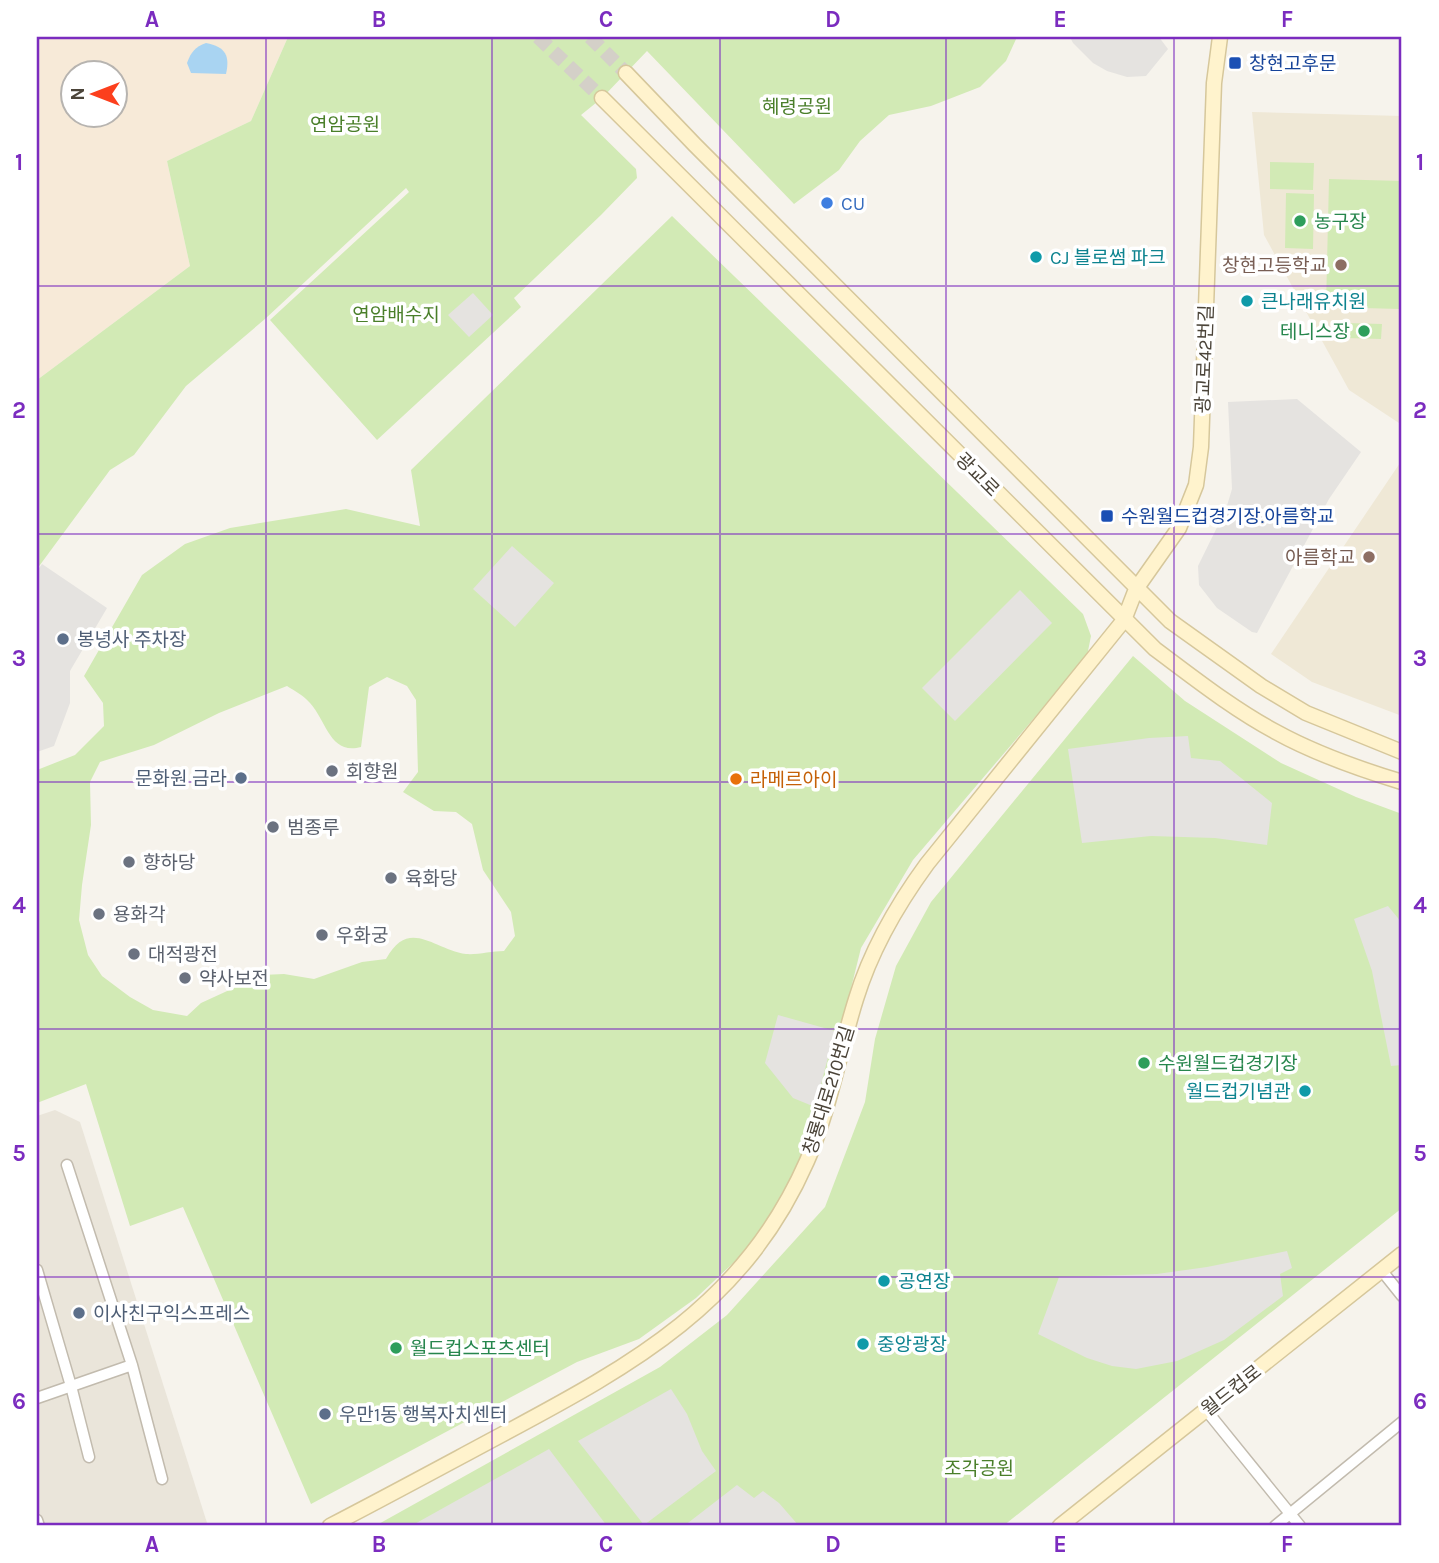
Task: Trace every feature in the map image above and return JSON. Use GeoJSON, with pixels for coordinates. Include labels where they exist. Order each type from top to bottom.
{"type":"FeatureCollection","features":[{"type":"Feature","properties":{"kind":"street","name":"광교로42번길"},"geometry":{"type":"LineString","coordinates":[[1124,620],[1136,589],[1179,528],[1196,485],[1201,447],[1214,83],[1220,37]]}},
{"type":"Feature","properties":{"kind":"street","name":"광교로"},"geometry":{"type":"LineString","coordinates":[[626,73],[1170,621],[1261,686],[1306,713],[1402,752]]}},
{"type":"Feature","properties":{"kind":"street","name":"광교로"},"geometry":{"type":"LineString","coordinates":[[602,98],[1155,649],[1246,715],[1278,733],[1351,767],[1402,782]]}},
{"type":"Feature","properties":{"kind":"street","name":"창룡대로210번길"},"geometry":{"type":"LineString","coordinates":[[330,1526],[591,1387],[673,1332],[722,1288],[773,1224],[808,1159],[828,1102],[856,997],[870,962],[899,905],[927,864],[1124,620]]}},
{"type":"Feature","properties":{"kind":"street"},"geometry":{"type":"LineString","coordinates":[[67,1165],[132,1365],[162,1479]]}},
{"type":"Feature","properties":{"kind":"street","name":"월드컵로"},"geometry":{"type":"LineString","coordinates":[[1060,1526],[1402,1254]]}},
{"type":"Feature","properties":{"kind":"street"},"geometry":{"type":"LineString","coordinates":[[37,1270],[89,1457]]}},
{"type":"Feature","properties":{"kind":"street"},"geometry":{"type":"LineString","coordinates":[[1382,1271],[1402,1296]]}},
{"type":"Feature","properties":{"kind":"street"},"geometry":{"type":"LineString","coordinates":[[37,1398],[132,1365]]}},
{"type":"Feature","properties":{"kind":"street"},"geometry":{"type":"LineString","coordinates":[[1206,1409],[1300,1526]]}},
{"type":"Feature","properties":{"kind":"street"},"geometry":{"type":"LineString","coordinates":[[1275,1526],[1402,1422]]}},
{"type":"Feature","properties":{"kind":"street"},"geometry":{"type":"LineString","coordinates":[[37,1520],[39,1526]]}},
{"type":"Feature","properties":{"kind":"shaded area"},"geometry":{"type":"Polygon","coordinates":[[[37,37],[288,37],[251,121],[167,161],[190,266],[37,380],[37,37]]]}},
{"type":"Feature","properties":{"kind":"shaded area"},"geometry":{"type":"Polygon","coordinates":[[[1070,37],[1159,37],[1168,49],[1146,76],[1127,77],[1093,63],[1070,37]]]}},
{"type":"Feature","properties":{"kind":"shaded area","name":"창현고등학교"},"geometry":{"type":"Polygon","coordinates":[[[1252,112],[1402,116],[1402,425],[1349,390],[1264,235],[1252,112]]]}},
{"type":"Feature","properties":{"kind":"shaded area"},"geometry":{"type":"Polygon","coordinates":[[[473,293],[493,315],[469,337],[448,315],[473,293]]]}},
{"type":"Feature","properties":{"kind":"shaded area"},"geometry":{"type":"Polygon","coordinates":[[[1297,399],[1361,452],[1329,499],[1257,633],[1217,608],[1199,585],[1198,566],[1226,509],[1232,489],[1228,402],[1297,399]]]}},
{"type":"Feature","properties":{"kind":"shaded area","name":"아름학교"},"geometry":{"type":"Polygon","coordinates":[[[1402,460],[1402,716],[1312,682],[1271,654],[1402,460]]]}},
{"type":"Feature","properties":{"kind":"shaded area"},"geometry":{"type":"Polygon","coordinates":[[[512,546],[554,583],[515,627],[473,589],[512,546]]]}},
{"type":"Feature","properties":{"kind":"shaded area","name":"봉녕사 주차장"},"geometry":{"type":"Polygon","coordinates":[[[42,564],[107,608],[70,671],[70,703],[54,746],[37,752],[37,571],[42,564]]]}},
{"type":"Feature","properties":{"kind":"shaded area"},"geometry":{"type":"Polygon","coordinates":[[[1020,590],[1052,623],[955,721],[922,688],[1020,590]]]}},
{"type":"Feature","properties":{"kind":"shaded area"},"geometry":{"type":"Polygon","coordinates":[[[1188,736],[1191,758],[1220,761],[1272,803],[1267,845],[1215,838],[1151,836],[1082,843],[1068,749],[1149,738],[1188,736]]]}},
{"type":"Feature","properties":{"kind":"shaded area"},"geometry":{"type":"Polygon","coordinates":[[[1388,906],[1402,923],[1402,1065],[1391,1066],[1372,971],[1354,919],[1388,906]]]}},
{"type":"Feature","properties":{"kind":"shaded area"},"geometry":{"type":"Polygon","coordinates":[[[778,1015],[835,1031],[815,1107],[793,1098],[765,1063],[778,1015]]]}},
{"type":"Feature","properties":{"kind":"shaded area"},"geometry":{"type":"Polygon","coordinates":[[[55,1110],[80,1122],[208,1526],[37,1526],[37,1116],[55,1110]]]}},
{"type":"Feature","properties":{"kind":"shaded area"},"geometry":{"type":"Polygon","coordinates":[[[1287,1251],[1292,1268],[1280,1274],[1283,1296],[1224,1340],[1177,1361],[1136,1369],[1112,1366],[1087,1358],[1038,1334],[1059,1277],[1157,1274],[1287,1251]]]}},
{"type":"Feature","properties":{"kind":"shaded area"},"geometry":{"type":"Polygon","coordinates":[[[671,1389],[687,1414],[702,1451],[716,1471],[644,1525],[578,1441],[671,1389]]]}},
{"type":"Feature","properties":{"kind":"shaded area"},"geometry":{"type":"Polygon","coordinates":[[[549,1449],[607,1526],[411,1526],[549,1449]]]}},
{"type":"Feature","properties":{"kind":"shaded area"},"geometry":{"type":"Polygon","coordinates":[[[737,1485],[754,1498],[763,1491],[779,1503],[799,1526],[684,1526],[737,1485]]]}},
{"type":"Feature","properties":{"kind":"green space"},"geometry":{"type":"Polygon","coordinates":[[[288,37],[1017,37],[1006,61],[980,87],[931,106],[889,115],[860,141],[839,170],[794,204],[647,51],[602,98],[581,115],[636,169],[637,178],[514,298],[521,307],[377,440],[270,320],[409,192],[406,188],[265,319],[186,386],[134,455],[110,470],[37,569],[37,380],[190,266],[167,161],[251,121],[288,37]]]}},
{"type":"Feature","properties":{"kind":"green space","name":"농구장"},"geometry":{"type":"Polygon","coordinates":[[[1270,162],[1314,163],[1313,190],[1270,189],[1270,162]]]}},
{"type":"Feature","properties":{"kind":"green space"},"geometry":{"type":"Polygon","coordinates":[[[1329,179],[1402,181],[1400,309],[1326,307],[1329,179]]]}},
{"type":"Feature","properties":{"kind":"green space","name":"농구장"},"geometry":{"type":"Polygon","coordinates":[[[1286,193],[1314,194],[1313,249],[1285,248],[1286,193]]]}},
{"type":"Feature","properties":{"kind":"green space"},"geometry":{"type":"Polygon","coordinates":[[[672,216],[1083,614],[1091,636],[1087,656],[913,860],[861,948],[820,1113],[775,1217],[748,1249],[696,1298],[639,1339],[577,1362],[311,1504],[183,1207],[130,1226],[86,1084],[37,1103],[37,770],[75,755],[104,726],[103,703],[84,676],[142,575],[185,544],[230,528],[346,509],[420,526],[411,470],[672,216]],[[387,677],[369,687],[361,747],[351,748],[336,742],[310,703],[287,686],[219,713],[154,745],[100,762],[90,782],[91,825],[79,920],[88,955],[102,976],[153,1010],[187,1016],[201,1003],[262,975],[284,974],[314,979],[362,962],[386,959],[404,940],[413,938],[466,954],[504,951],[515,936],[511,912],[483,870],[472,824],[456,812],[434,811],[403,792],[418,772],[416,700],[407,686],[387,677]]]}},
{"type":"Feature","properties":{"kind":"green space","name":"테니스장"},"geometry":{"type":"Polygon","coordinates":[[[1346,323],[1382,324],[1381,339],[1346,338],[1346,323]]]}},
{"type":"Feature","properties":{"kind":"green space","name":"조각공원"},"geometry":{"type":"Polygon","coordinates":[[[1133,656],[1185,701],[1281,763],[1356,797],[1402,814],[1402,1208],[1003,1526],[375,1526],[660,1367],[727,1315],[825,1207],[865,1102],[875,1039],[896,966],[931,902],[1133,656]]]}},
{"type":"Feature","properties":{"kind":"water"},"geometry":{"type":"Polygon","coordinates":[[[206,43],[225,53],[226,74],[191,73],[187,63],[190,56],[196,48],[206,43]]]}},
{"type":"Feature","properties":{"kind":"tunnel"},"geometry":{"type":"LineString","coordinates":[[538,37],[602,98]]}},
{"type":"Feature","properties":{"kind":"tunnel"},"geometry":{"type":"LineString","coordinates":[[590,37],[626,73]]}},
{"type":"Feature","properties":{"kind":"place","name":"창현고후문"},"geometry":{"type":"Point","coordinates":[1235,63]}},
{"type":"Feature","properties":{"kind":"place","name":"CU"},"geometry":{"type":"Point","coordinates":[827,203]}},
{"type":"Feature","properties":{"kind":"place","name":"농구장"},"geometry":{"type":"Point","coordinates":[1300,221]}},
{"type":"Feature","properties":{"kind":"place","name":"CJ 블로썸 파크"},"geometry":{"type":"Point","coordinates":[1036,257]}},
{"type":"Feature","properties":{"kind":"place","name":"창현고등학교"},"geometry":{"type":"Point","coordinates":[1341,265]}},
{"type":"Feature","properties":{"kind":"place","name":"큰나래유치원"},"geometry":{"type":"Point","coordinates":[1247,301]}},
{"type":"Feature","properties":{"kind":"place","name":"테니스장"},"geometry":{"type":"Point","coordinates":[1364,331]}},
{"type":"Feature","properties":{"kind":"place","name":"수원월드컵경기장.아름학교"},"geometry":{"type":"Point","coordinates":[1107,516]}},
{"type":"Feature","properties":{"kind":"place","name":"아름학교"},"geometry":{"type":"Point","coordinates":[1369,557]}},
{"type":"Feature","properties":{"kind":"place","name":"봉녕사 주차장"},"geometry":{"type":"Point","coordinates":[63,639]}},
{"type":"Feature","properties":{"kind":"place","name":"회향원"},"geometry":{"type":"Point","coordinates":[332,771]}},
{"type":"Feature","properties":{"kind":"place","name":"문화원 금라"},"geometry":{"type":"Point","coordinates":[241,778]}},
{"type":"Feature","properties":{"kind":"place","name":"라메르아이"},"geometry":{"type":"Point","coordinates":[736,779]}},
{"type":"Feature","properties":{"kind":"place","name":"범종루"},"geometry":{"type":"Point","coordinates":[273,827]}},
{"type":"Feature","properties":{"kind":"place","name":"향하당"},"geometry":{"type":"Point","coordinates":[129,862]}},
{"type":"Feature","properties":{"kind":"place","name":"육화당"},"geometry":{"type":"Point","coordinates":[391,878]}},
{"type":"Feature","properties":{"kind":"place","name":"용화각"},"geometry":{"type":"Point","coordinates":[99,914]}},
{"type":"Feature","properties":{"kind":"place","name":"우화궁"},"geometry":{"type":"Point","coordinates":[322,935]}},
{"type":"Feature","properties":{"kind":"place","name":"대적광전"},"geometry":{"type":"Point","coordinates":[134,954]}},
{"type":"Feature","properties":{"kind":"place","name":"약사보전"},"geometry":{"type":"Point","coordinates":[185,978]}},
{"type":"Feature","properties":{"kind":"place","name":"수원월드컵경기장"},"geometry":{"type":"Point","coordinates":[1144,1063]}},
{"type":"Feature","properties":{"kind":"place","name":"월드컵기념관"},"geometry":{"type":"Point","coordinates":[1305,1091]}},
{"type":"Feature","properties":{"kind":"place","name":"공연장"},"geometry":{"type":"Point","coordinates":[884,1281]}},
{"type":"Feature","properties":{"kind":"place","name":"이사친구익스프레스"},"geometry":{"type":"Point","coordinates":[79,1313]}},
{"type":"Feature","properties":{"kind":"place","name":"중앙광장"},"geometry":{"type":"Point","coordinates":[863,1344]}},
{"type":"Feature","properties":{"kind":"place","name":"월드컵스포츠센터"},"geometry":{"type":"Point","coordinates":[396,1348]}},
{"type":"Feature","properties":{"kind":"place","name":"우만1동 행복자치센터"},"geometry":{"type":"Point","coordinates":[325,1414]}},
{"type":"Feature","properties":{"kind":"park label","name":"혜령공원"},"geometry":{"type":"Point","coordinates":[797,106]}},
{"type":"Feature","properties":{"kind":"park label","name":"연암공원"},"geometry":{"type":"Point","coordinates":[345,124]}},
{"type":"Feature","properties":{"kind":"park label","name":"연암배수지"},"geometry":{"type":"Point","coordinates":[396,314]}}]}
